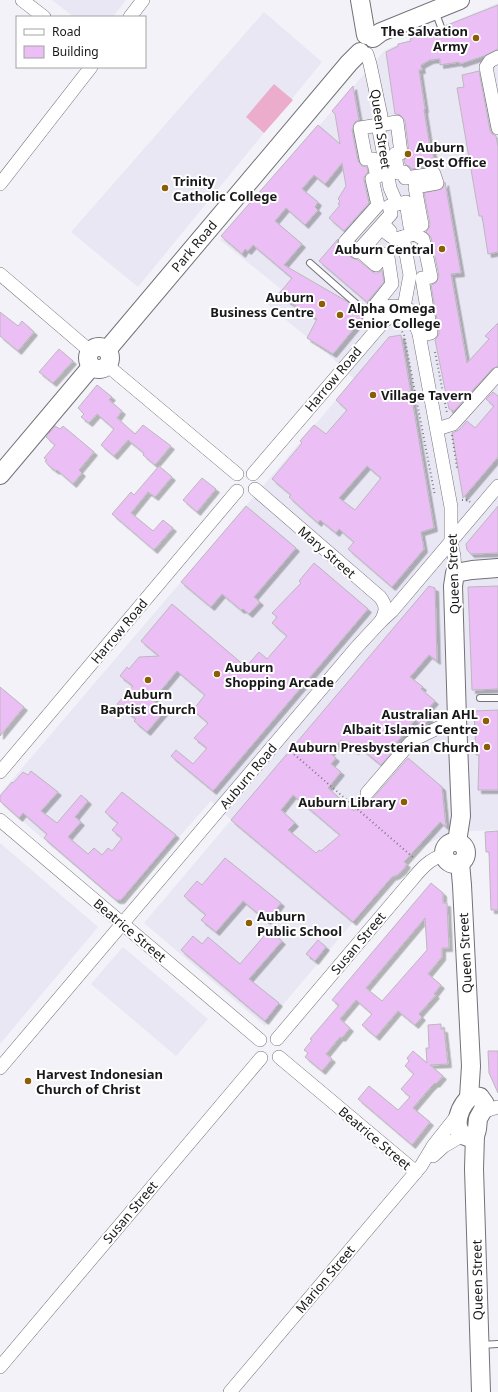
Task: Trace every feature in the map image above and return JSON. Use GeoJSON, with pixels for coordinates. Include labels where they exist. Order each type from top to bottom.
{"type":"FeatureCollection","features":[{"type":"Feature","properties":{"kind":"street"},"geometry":{"type":"LineString","coordinates":[[22,0],[43,16]]}},
{"type":"Feature","properties":{"kind":"street"},"geometry":{"type":"LineString","coordinates":[[131,16],[143,0]]}},
{"type":"Feature","properties":{"kind":"street","name":"Queen Street"},"geometry":{"type":"LineString","coordinates":[[360,0],[390,188],[397,204]]}},
{"type":"Feature","properties":{"kind":"street","name":"Park Road"},"geometry":{"type":"LineString","coordinates":[[0,475],[349,63],[366,45],[382,32],[438,19],[460,0]]}},
{"type":"Feature","properties":{"kind":"street"},"geometry":{"type":"LineString","coordinates":[[498,57],[490,61],[486,67],[498,128]]}},
{"type":"Feature","properties":{"kind":"street"},"geometry":{"type":"LineString","coordinates":[[0,184],[90,68]]}},
{"type":"Feature","properties":{"kind":"street"},"geometry":{"type":"LineString","coordinates":[[380,121],[397,122],[401,153],[394,154],[398,173],[404,172],[405,178],[434,174],[437,183],[415,187],[422,225],[410,227],[406,202],[389,206],[391,214],[357,252],[345,242],[378,205],[372,179],[377,177],[373,158],[366,159],[360,128],[380,121]]}},
{"type":"Feature","properties":{"kind":"street"},"geometry":{"type":"LineString","coordinates":[[372,318],[392,284],[388,257],[385,254],[376,265],[361,252],[384,225],[390,231],[388,234],[395,239],[403,237],[410,275],[404,307]]}},
{"type":"Feature","properties":{"kind":"street"},"geometry":{"type":"LineString","coordinates":[[377,233],[407,259]]}},
{"type":"Feature","properties":{"kind":"street","name":"Queen Street"},"geometry":{"type":"LineString","coordinates":[[403,237],[415,234],[423,239],[431,277],[422,278],[425,333],[437,429],[457,504],[451,542],[455,573],[453,586],[461,816],[457,842]]}},
{"type":"Feature","properties":{"kind":"street"},"geometry":{"type":"LineString","coordinates":[[0,274],[237,474]]}},
{"type":"Feature","properties":{"kind":"street"},"geometry":{"type":"LineString","coordinates":[[372,318],[380,310],[395,306],[404,307],[417,315],[427,334],[425,333]]}},
{"type":"Feature","properties":{"kind":"street","name":"Harrow Road"},"geometry":{"type":"LineString","coordinates":[[253,474],[372,318],[385,320],[391,316],[402,316],[412,321],[425,333]]}},
{"type":"Feature","properties":{"kind":"street"},"geometry":{"type":"LineString","coordinates":[[437,429],[453,424],[498,374]]}},
{"type":"Feature","properties":{"kind":"street"},"geometry":{"type":"LineString","coordinates":[[245,470],[253,474],[257,481],[255,489],[246,494],[237,491],[233,483],[237,474],[245,470]]}},
{"type":"Feature","properties":{"kind":"street","name":"Auburn Road"},"geometry":{"type":"LineString","coordinates":[[0,1068],[336,672],[397,605],[498,486]]}},
{"type":"Feature","properties":{"kind":"street","name":"Mary Street"},"geometry":{"type":"LineString","coordinates":[[255,489],[380,597],[385,603],[385,613],[381,621]]}},
{"type":"Feature","properties":{"kind":"street","name":"Harrow Road"},"geometry":{"type":"LineString","coordinates":[[0,772],[237,491]]}},
{"type":"Feature","properties":{"kind":"street"},"geometry":{"type":"LineString","coordinates":[[457,504],[457,515],[460,517],[472,517]]}},
{"type":"Feature","properties":{"kind":"street"},"geometry":{"type":"LineString","coordinates":[[455,573],[498,568]]}},
{"type":"Feature","properties":{"kind":"street"},"geometry":{"type":"LineString","coordinates":[[367,793],[410,743],[417,738],[457,719]]}},
{"type":"Feature","properties":{"kind":"street","name":"Beatrice Street"},"geometry":{"type":"LineString","coordinates":[[0,820],[260,1040]]}},
{"type":"Feature","properties":{"kind":"street"},"geometry":{"type":"LineString","coordinates":[[454,842],[464,846],[466,850],[466,858],[460,863],[450,863],[444,855],[447,845],[454,842]]}},
{"type":"Feature","properties":{"kind":"street","name":"Susan Street"},"geometry":{"type":"LineString","coordinates":[[277,1039],[424,867],[436,857],[444,855]]}},
{"type":"Feature","properties":{"kind":"street","name":"Queen Street"},"geometry":{"type":"LineString","coordinates":[[460,863],[471,1066],[484,1102]]}},
{"type":"Feature","properties":{"kind":"street"},"geometry":{"type":"LineString","coordinates":[[270,1036],[277,1039],[280,1042],[282,1050],[278,1057],[272,1061],[261,1058],[257,1052],[257,1044],[260,1040],[270,1036]]}},
{"type":"Feature","properties":{"kind":"street","name":"Beatrice Street"},"geometry":{"type":"LineString","coordinates":[[278,1057],[418,1169]]}},
{"type":"Feature","properties":{"kind":"street","name":"Susan Street"},"geometry":{"type":"LineString","coordinates":[[0,1367],[261,1058]]}},
{"type":"Feature","properties":{"kind":"street"},"geometry":{"type":"LineString","coordinates":[[484,1102],[478,1120],[478,1129],[468,1136],[460,1132],[457,1125],[460,1113],[484,1102]]}},
{"type":"Feature","properties":{"kind":"street","name":"Marion Street"},"geometry":{"type":"LineString","coordinates":[[230,1392],[418,1169],[433,1146],[460,1113]]}},
{"type":"Feature","properties":{"kind":"street","name":"Queen Street"},"geometry":{"type":"LineString","coordinates":[[468,1136],[474,1169],[480,1392]]}},
{"type":"Feature","properties":{"kind":"street","name":"Marion Street"},"geometry":{"type":"LineString","coordinates":[[418,1169],[444,1146],[468,1136]]}},
{"type":"Feature","properties":{"kind":"lane"},"geometry":{"type":"LineString","coordinates":[[310,262],[372,318]]}},
{"type":"Feature","properties":{"kind":"lane"},"geometry":{"type":"LineString","coordinates":[[480,698],[498,698]]}},
{"type":"Feature","properties":{"kind":"lane"},"geometry":{"type":"LineString","coordinates":[[479,1346],[498,1344]]}},
{"type":"Feature","properties":{"kind":"path"},"geometry":{"type":"LineString","coordinates":[[399,327],[404,335],[435,496]]}},
{"type":"Feature","properties":{"kind":"path"},"geometry":{"type":"LineString","coordinates":[[425,333],[448,416]]}},
{"type":"Feature","properties":{"kind":"path"},"geometry":{"type":"LineString","coordinates":[[452,435],[457,472]]}},
{"type":"Feature","properties":{"kind":"path"},"geometry":{"type":"LineString","coordinates":[[457,504],[461,494]]}},
{"type":"Feature","properties":{"kind":"path"},"geometry":{"type":"LineString","coordinates":[[457,504],[468,500]]}},
{"type":"Feature","properties":{"kind":"path"},"geometry":{"type":"LineString","coordinates":[[288,749],[424,867]]}},
{"type":"Feature","properties":{"kind":"shaded area"},"geometry":{"type":"Polygon","coordinates":[[[52,0],[126,0],[114,16],[73,16],[52,0]]]}},
{"type":"Feature","properties":{"kind":"shaded area"},"geometry":{"type":"Polygon","coordinates":[[[498,3],[498,830],[451,832],[417,849],[355,923],[322,896],[353,922],[265,1026],[144,923],[231,820],[211,801],[122,901],[117,902],[0,802],[0,794],[354,379],[330,356],[268,305],[281,289],[220,240],[385,50],[498,3]]]}},
{"type":"Feature","properties":{"kind":"shaded area","name":"Trinity Catholic College"},"geometry":{"type":"Polygon","coordinates":[[[264,12],[322,62],[138,287],[71,232],[264,12]]]}},
{"type":"Feature","properties":{"kind":"shaded area"},"geometry":{"type":"Polygon","coordinates":[[[274,84],[293,100],[264,133],[246,117],[274,84]]]}},
{"type":"Feature","properties":{"kind":"shaded area"},"geometry":{"type":"Polygon","coordinates":[[[0,843],[98,927],[0,1044],[0,843]]]}},
{"type":"Feature","properties":{"kind":"shaded area"},"geometry":{"type":"Polygon","coordinates":[[[123,947],[208,1019],[176,1056],[91,984],[123,947]]]}},
{"type":"Feature","properties":{"kind":"building"},"geometry":{"type":"Polygon","coordinates":[[[498,5],[498,49],[484,56],[460,64],[459,62],[440,65],[440,59],[430,60],[421,65],[422,70],[419,70],[424,110],[430,147],[432,147],[434,166],[411,169],[405,164],[404,160],[408,156],[409,152],[405,121],[400,115],[395,114],[386,52],[398,46],[398,44],[411,41],[410,39],[437,28],[440,31],[443,31],[445,26],[498,5]]]}},
{"type":"Feature","properties":{"kind":"building"},"geometry":{"type":"Polygon","coordinates":[[[479,71],[490,130],[492,134],[496,136],[498,147],[498,252],[488,254],[482,216],[479,216],[457,88],[464,87],[462,75],[479,71]]]}},
{"type":"Feature","properties":{"kind":"building"},"geometry":{"type":"Polygon","coordinates":[[[353,86],[359,120],[355,122],[352,130],[358,161],[362,166],[367,167],[368,172],[364,177],[364,180],[369,203],[344,231],[329,218],[340,205],[338,204],[340,201],[338,199],[346,186],[342,163],[325,184],[314,175],[302,189],[318,202],[315,207],[318,210],[305,225],[286,208],[275,221],[302,244],[284,265],[348,302],[360,313],[362,319],[333,354],[307,338],[317,319],[278,295],[292,278],[253,245],[248,251],[245,249],[242,254],[221,236],[318,125],[340,144],[335,114],[332,111],[353,86]]]}},
{"type":"Feature","properties":{"kind":"building"},"geometry":{"type":"Polygon","coordinates":[[[445,182],[461,273],[451,274],[467,363],[489,339],[485,336],[498,323],[498,366],[492,369],[454,411],[449,409],[435,340],[439,332],[431,285],[436,283],[439,276],[431,237],[426,232],[430,224],[424,193],[442,189],[445,182]]]}},
{"type":"Feature","properties":{"kind":"building"},"geometry":{"type":"Polygon","coordinates":[[[338,239],[337,244],[352,258],[358,260],[374,273],[378,273],[382,270],[384,282],[367,302],[319,261],[338,239]]]}},
{"type":"Feature","properties":{"kind":"building"},"geometry":{"type":"Polygon","coordinates":[[[0,312],[18,326],[22,321],[34,332],[18,351],[0,336],[0,312]]]}},
{"type":"Feature","properties":{"kind":"building"},"geometry":{"type":"Polygon","coordinates":[[[401,335],[434,528],[421,532],[424,549],[392,587],[348,549],[354,542],[339,529],[336,533],[320,520],[318,523],[289,497],[291,495],[272,479],[302,443],[300,441],[314,425],[326,434],[347,410],[336,400],[389,337],[401,335]],[[367,466],[339,498],[355,510],[381,478],[367,466]]]}},
{"type":"Feature","properties":{"kind":"building"},"geometry":{"type":"Polygon","coordinates":[[[59,349],[73,361],[53,383],[39,372],[59,349]]]}},
{"type":"Feature","properties":{"kind":"building"},"geometry":{"type":"Polygon","coordinates":[[[97,385],[112,397],[109,400],[122,411],[117,418],[135,434],[143,425],[171,446],[155,465],[143,455],[144,453],[128,440],[114,456],[101,445],[114,429],[97,414],[89,423],[81,417],[84,414],[78,408],[97,385]]]}},
{"type":"Feature","properties":{"kind":"building"},"geometry":{"type":"Polygon","coordinates":[[[493,392],[498,396],[498,457],[463,498],[452,433],[459,430],[467,421],[475,428],[494,406],[486,399],[493,392]]]}},
{"type":"Feature","properties":{"kind":"building"},"geometry":{"type":"Polygon","coordinates":[[[55,426],[60,429],[63,426],[94,452],[79,470],[82,473],[73,484],[57,470],[56,471],[49,466],[45,461],[47,460],[44,458],[55,445],[46,437],[55,426]]]}},
{"type":"Feature","properties":{"kind":"building"},"geometry":{"type":"Polygon","coordinates":[[[159,466],[172,477],[155,497],[148,492],[131,513],[153,531],[163,520],[173,528],[154,550],[112,514],[131,492],[134,495],[159,466]]]}},
{"type":"Feature","properties":{"kind":"building"},"geometry":{"type":"Polygon","coordinates":[[[202,478],[216,489],[197,512],[183,500],[202,478]]]}},
{"type":"Feature","properties":{"kind":"building"},"geometry":{"type":"Polygon","coordinates":[[[246,506],[296,548],[254,597],[260,602],[249,614],[243,609],[241,610],[222,594],[211,607],[181,582],[246,506]]]}},
{"type":"Feature","properties":{"kind":"building"},"geometry":{"type":"Polygon","coordinates":[[[498,506],[498,553],[471,554],[467,550],[466,544],[498,506]]]}},
{"type":"Feature","properties":{"kind":"building"},"geometry":{"type":"Polygon","coordinates":[[[314,563],[368,609],[213,791],[171,756],[176,750],[193,764],[207,748],[194,738],[208,723],[193,710],[205,695],[177,671],[153,700],[165,711],[147,732],[134,721],[136,719],[117,704],[133,686],[120,676],[127,667],[129,669],[139,657],[159,656],[141,641],[172,604],[246,667],[259,652],[267,659],[287,636],[272,623],[277,617],[272,613],[301,583],[299,581],[314,563]]]}},
{"type":"Feature","properties":{"kind":"building"},"geometry":{"type":"Polygon","coordinates":[[[429,586],[435,588],[437,661],[429,655],[410,677],[423,687],[421,689],[435,701],[423,714],[430,719],[423,726],[415,720],[394,746],[396,748],[381,765],[359,747],[355,751],[341,740],[330,753],[336,758],[331,764],[341,772],[328,788],[354,811],[363,800],[369,801],[373,798],[408,758],[442,787],[446,827],[440,822],[404,862],[407,864],[403,870],[392,877],[353,922],[231,820],[429,586]],[[293,795],[281,810],[295,823],[288,830],[316,853],[319,850],[321,851],[340,835],[293,795]]]}},
{"type":"Feature","properties":{"kind":"building"},"geometry":{"type":"Polygon","coordinates":[[[498,586],[498,689],[472,690],[468,587],[498,586]]]}},
{"type":"Feature","properties":{"kind":"building"},"geometry":{"type":"Polygon","coordinates":[[[0,687],[24,707],[0,736],[0,687]]]}},
{"type":"Feature","properties":{"kind":"building"},"geometry":{"type":"Polygon","coordinates":[[[498,710],[498,790],[478,790],[479,755],[476,755],[474,711],[498,710]]]}},
{"type":"Feature","properties":{"kind":"building"},"geometry":{"type":"Polygon","coordinates":[[[31,771],[58,792],[41,811],[57,823],[81,795],[88,801],[75,817],[81,822],[68,837],[88,854],[94,848],[102,855],[108,848],[112,851],[122,838],[112,830],[118,823],[105,812],[122,792],[176,835],[121,900],[116,900],[44,838],[47,834],[23,813],[19,818],[0,801],[0,796],[12,782],[13,783],[23,772],[28,775],[31,771]]]}},
{"type":"Feature","properties":{"kind":"building"},"geometry":{"type":"Polygon","coordinates":[[[498,831],[498,910],[491,910],[489,852],[486,852],[485,832],[498,831]]]}},
{"type":"Feature","properties":{"kind":"building"},"geometry":{"type":"Polygon","coordinates":[[[225,858],[281,903],[267,921],[243,901],[216,932],[201,920],[206,915],[184,896],[197,881],[202,885],[225,858]]]}},
{"type":"Feature","properties":{"kind":"building"},"geometry":{"type":"Polygon","coordinates":[[[431,883],[443,893],[443,903],[447,903],[449,948],[442,948],[442,957],[428,974],[441,985],[434,994],[436,995],[419,1014],[422,1017],[415,1025],[398,1011],[376,1037],[362,1025],[372,1014],[356,1000],[340,1019],[350,1028],[342,1038],[340,1037],[326,1054],[332,1059],[322,1071],[305,1057],[308,1053],[304,1050],[312,1040],[310,1039],[339,1005],[332,1000],[431,883]],[[425,918],[366,988],[382,1001],[427,950],[425,918]]]}},
{"type":"Feature","properties":{"kind":"building"},"geometry":{"type":"Polygon","coordinates":[[[269,930],[282,941],[249,979],[279,1003],[265,1021],[181,950],[193,936],[202,944],[208,937],[240,964],[269,930]]]}},
{"type":"Feature","properties":{"kind":"building"},"geometry":{"type":"Polygon","coordinates":[[[318,940],[326,947],[315,961],[306,954],[318,940]]]}},
{"type":"Feature","properties":{"kind":"building"},"geometry":{"type":"Polygon","coordinates":[[[441,1024],[441,1029],[444,1029],[448,1064],[430,1065],[443,1076],[430,1088],[413,1108],[430,1122],[412,1145],[358,1099],[369,1086],[398,1110],[410,1097],[401,1089],[414,1074],[405,1066],[409,1061],[407,1058],[413,1051],[427,1063],[426,1048],[429,1048],[428,1025],[441,1024]]]}},
{"type":"Feature","properties":{"kind":"building"},"geometry":{"type":"Polygon","coordinates":[[[488,1051],[498,1051],[498,1093],[489,1073],[488,1051]]]}},
{"type":"Feature","properties":{"kind":"place","name":"The Salvation Army"},"geometry":{"type":"Point","coordinates":[476,38]}},
{"type":"Feature","properties":{"kind":"place","name":"Auburn Post Office"},"geometry":{"type":"Point","coordinates":[408,154]}},
{"type":"Feature","properties":{"kind":"place","name":"Trinity Catholic College"},"geometry":{"type":"Point","coordinates":[165,188]}},
{"type":"Feature","properties":{"kind":"place","name":"Auburn Central"},"geometry":{"type":"Point","coordinates":[442,249]}},
{"type":"Feature","properties":{"kind":"place","name":"Auburn Business Centre"},"geometry":{"type":"Point","coordinates":[322,304]}},
{"type":"Feature","properties":{"kind":"place","name":"Alpha Omega Senior College"},"geometry":{"type":"Point","coordinates":[340,315]}},
{"type":"Feature","properties":{"kind":"place","name":"Village Tavern"},"geometry":{"type":"Point","coordinates":[373,395]}},
{"type":"Feature","properties":{"kind":"place","name":"Auburn Shopping Arcade"},"geometry":{"type":"Point","coordinates":[217,674]}},
{"type":"Feature","properties":{"kind":"place","name":"Auburn Baptist Church"},"geometry":{"type":"Point","coordinates":[148,680]}},
{"type":"Feature","properties":{"kind":"place","name":"Australian AHL Albait Islamic Centre"},"geometry":{"type":"Point","coordinates":[486,721]}},
{"type":"Feature","properties":{"kind":"place","name":"Auburn Presbysterian Church"},"geometry":{"type":"Point","coordinates":[487,747]}},
{"type":"Feature","properties":{"kind":"place","name":"Auburn Library"},"geometry":{"type":"Point","coordinates":[404,802]}},
{"type":"Feature","properties":{"kind":"place","name":"Auburn Public School"},"geometry":{"type":"Point","coordinates":[249,923]}},
{"type":"Feature","properties":{"kind":"place","name":"Harvest Indonesian Church of Christ"},"geometry":{"type":"Point","coordinates":[28,1081]}}]}
